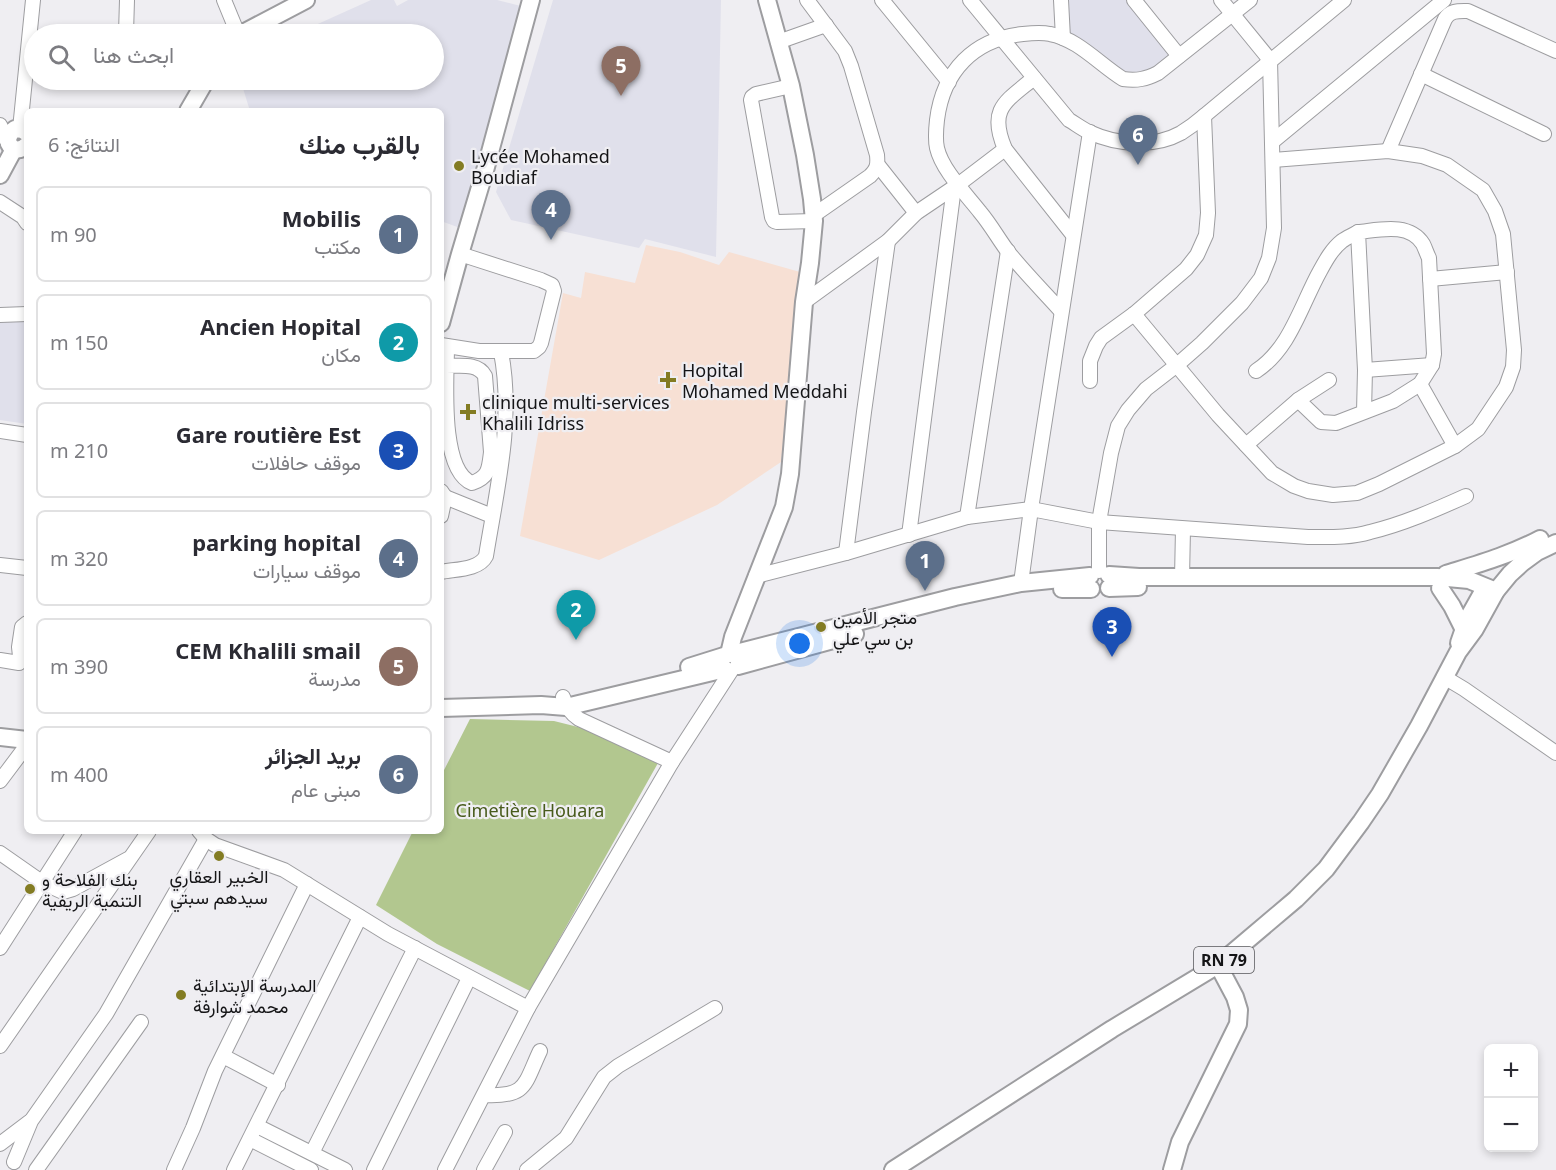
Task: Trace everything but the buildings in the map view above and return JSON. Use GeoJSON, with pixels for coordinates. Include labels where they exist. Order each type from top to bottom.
{"type":"FeatureCollection","features":[{"type":"Feature","properties":{"kind":"main road"},"geometry":{"type":"LineString","coordinates":[[444,312],[531,0]]}},
{"type":"Feature","properties":{"kind":"main road"},"geometry":{"type":"LineString","coordinates":[[730,662],[732,637],[784,507],[790,474],[804,302],[814,218],[805,155],[790,86],[767,0]]}},
{"type":"Feature","properties":{"kind":"main road"},"geometry":{"type":"LineString","coordinates":[[258,24],[300,1]]}},
{"type":"Feature","properties":{"kind":"main road"},"geometry":{"type":"LineString","coordinates":[[190,108],[200,90]]}},
{"type":"Feature","properties":{"kind":"main road"},"geometry":{"type":"LineString","coordinates":[[0,175],[16,145],[8,137],[12,131],[23,131]]}},
{"type":"Feature","properties":{"kind":"main road"},"geometry":{"type":"LineString","coordinates":[[444,708],[541,705],[564,702],[682,669],[730,662],[958,606],[1003,596],[1070,588],[1100,580],[1159,586],[1438,583],[1556,532]]}},
{"type":"Feature","properties":{"kind":"main road","name":"RN 79"},"geometry":{"type":"LineString","coordinates":[[893,1170],[1112,1029],[1218,965],[1296,898],[1326,869],[1361,822],[1397,767],[1458,652],[1475,630],[1488,594],[1522,563],[1537,552],[1556,543]]}},
{"type":"Feature","properties":{"kind":"main road"},"geometry":{"type":"LineString","coordinates":[[1458,652],[1463,628],[1488,594],[1505,564],[1523,548]]}},
{"type":"Feature","properties":{"kind":"main road"},"geometry":{"type":"LineString","coordinates":[[730,662],[955,597],[1021,583],[1139,578],[1438,583],[1488,594]]}},
{"type":"Feature","properties":{"kind":"main road"},"geometry":{"type":"LineString","coordinates":[[1438,583],[1463,628]]}},
{"type":"Feature","properties":{"kind":"main road"},"geometry":{"type":"LineString","coordinates":[[0,737],[24,740]]}},
{"type":"Feature","properties":{"kind":"main road"},"geometry":{"type":"LineString","coordinates":[[1172,1170],[1180,1142],[1238,1024],[1239,1010],[1218,965]]}},
{"type":"Feature","properties":{"kind":"street"},"geometry":{"type":"LineString","coordinates":[[31,24],[33,0]]}},
{"type":"Feature","properties":{"kind":"street"},"geometry":{"type":"LineString","coordinates":[[126,24],[127,0]]}},
{"type":"Feature","properties":{"kind":"street"},"geometry":{"type":"LineString","coordinates":[[224,0],[235,24]]}},
{"type":"Feature","properties":{"kind":"street"},"geometry":{"type":"LineString","coordinates":[[790,86],[756,94],[751,100],[772,217],[777,222],[814,218],[870,176],[878,165],[845,51],[807,0]]}},
{"type":"Feature","properties":{"kind":"street"},"geometry":{"type":"LineString","coordinates":[[882,0],[949,82]]}},
{"type":"Feature","properties":{"kind":"street"},"geometry":{"type":"LineString","coordinates":[[970,0],[1069,120],[1090,132],[1140,144],[1160,141],[1180,133],[1204,117],[1344,0]]}},
{"type":"Feature","properties":{"kind":"street"},"geometry":{"type":"LineString","coordinates":[[1052,0],[1061,6],[1063,38]]}},
{"type":"Feature","properties":{"kind":"street"},"geometry":{"type":"LineString","coordinates":[[1100,580],[1099,522],[1118,426],[1146,389],[1202,343],[1242,303],[1260,278],[1269,258],[1274,228],[1270,60],[1221,0]]}},
{"type":"Feature","properties":{"kind":"street"},"geometry":{"type":"LineString","coordinates":[[1061,311],[1008,251],[993,228],[956,186],[941,159],[936,147],[938,111],[952,74],[982,45],[1011,35],[1033,33],[1063,38],[1124,79],[1135,81],[1158,73],[1250,0]]}},
{"type":"Feature","properties":{"kind":"street"},"geometry":{"type":"LineString","coordinates":[[1272,142],[1444,0]]}},
{"type":"Feature","properties":{"kind":"street"},"geometry":{"type":"LineString","coordinates":[[1139,2],[1179,56]]}},
{"type":"Feature","properties":{"kind":"street"},"geometry":{"type":"LineString","coordinates":[[1388,151],[1445,19],[1451,12],[1468,11],[1556,51]]}},
{"type":"Feature","properties":{"kind":"street"},"geometry":{"type":"LineString","coordinates":[[778,42],[826,25]]}},
{"type":"Feature","properties":{"kind":"street"},"geometry":{"type":"LineString","coordinates":[[1421,74],[1544,134]]}},
{"type":"Feature","properties":{"kind":"street"},"geometry":{"type":"LineString","coordinates":[[1034,78],[1008,99],[1001,108],[997,120],[999,134],[1005,149],[1073,235]]}},
{"type":"Feature","properties":{"kind":"street"},"geometry":{"type":"LineString","coordinates":[[25,108],[26,90]]}},
{"type":"Feature","properties":{"kind":"street"},"geometry":{"type":"LineString","coordinates":[[1090,381],[1090,361],[1101,338],[1134,314],[1186,269],[1197,255],[1206,235],[1208,213],[1204,117]]}},
{"type":"Feature","properties":{"kind":"street"},"geometry":{"type":"LineString","coordinates":[[0,125],[16,145]]}},
{"type":"Feature","properties":{"kind":"street"},"geometry":{"type":"LineString","coordinates":[[1021,583],[1030,509],[1090,132]]}},
{"type":"Feature","properties":{"kind":"street"},"geometry":{"type":"LineString","coordinates":[[804,302],[888,241],[916,213],[1005,149]]}},
{"type":"Feature","properties":{"kind":"street"},"geometry":{"type":"LineString","coordinates":[[1134,314],[1218,415],[1272,473],[1308,491],[1333,495],[1357,493],[1455,446],[1478,429],[1506,387],[1513,367],[1514,350],[1503,234],[1495,211],[1483,190],[1447,165],[1422,156],[1388,151],[1273,160]]}},
{"type":"Feature","properties":{"kind":"street"},"geometry":{"type":"LineString","coordinates":[[878,165],[916,213]]}},
{"type":"Feature","properties":{"kind":"street"},"geometry":{"type":"LineString","coordinates":[[909,535],[956,186]]}},
{"type":"Feature","properties":{"kind":"street"},"geometry":{"type":"LineString","coordinates":[[4,207],[24,219]]}},
{"type":"Feature","properties":{"kind":"street"},"geometry":{"type":"LineString","coordinates":[[1256,371],[1280,349],[1329,255],[1342,241],[1358,232],[1394,229],[1404,230],[1416,237],[1423,244],[1429,258],[1434,354],[1432,365],[1420,384],[1393,401],[1336,423],[1320,422],[1298,400]]}},
{"type":"Feature","properties":{"kind":"street"},"geometry":{"type":"LineString","coordinates":[[1358,232],[1365,370],[1364,412]]}},
{"type":"Feature","properties":{"kind":"street"},"geometry":{"type":"LineString","coordinates":[[846,553],[888,241]]}},
{"type":"Feature","properties":{"kind":"street"},"geometry":{"type":"LineString","coordinates":[[967,517],[1008,251]]}},
{"type":"Feature","properties":{"kind":"street"},"geometry":{"type":"LineString","coordinates":[[447,366],[476,367],[485,376],[490,464],[484,477],[472,483],[461,476],[450,446],[444,346],[501,352],[534,351],[539,347],[554,291],[553,287],[541,280],[460,254]]}},
{"type":"Feature","properties":{"kind":"street"},"geometry":{"type":"LineString","coordinates":[[1430,279],[1507,272]]}},
{"type":"Feature","properties":{"kind":"street"},"geometry":{"type":"LineString","coordinates":[[0,315],[24,314]]}},
{"type":"Feature","properties":{"kind":"street"},"geometry":{"type":"LineString","coordinates":[[444,571],[481,562],[486,556],[503,455],[506,416],[505,373],[501,352]]}},
{"type":"Feature","properties":{"kind":"street"},"geometry":{"type":"LineString","coordinates":[[1365,370],[1432,365]]}},
{"type":"Feature","properties":{"kind":"street"},"geometry":{"type":"LineString","coordinates":[[1246,445],[1298,400],[1329,380]]}},
{"type":"Feature","properties":{"kind":"street"},"geometry":{"type":"LineString","coordinates":[[1420,384],[1455,446]]}},
{"type":"Feature","properties":{"kind":"street"},"geometry":{"type":"LineString","coordinates":[[0,431],[24,435]]}},
{"type":"Feature","properties":{"kind":"street"},"geometry":{"type":"LineString","coordinates":[[444,494],[492,516]]}},
{"type":"Feature","properties":{"kind":"street"},"geometry":{"type":"LineString","coordinates":[[756,576],[846,553],[967,517],[1030,509],[1099,522],[1308,537],[1338,537],[1368,533],[1408,520],[1466,495]]}},
{"type":"Feature","properties":{"kind":"street"},"geometry":{"type":"LineString","coordinates":[[1182,578],[1183,529]]}},
{"type":"Feature","properties":{"kind":"street"},"geometry":{"type":"LineString","coordinates":[[0,565],[24,568]]}},
{"type":"Feature","properties":{"kind":"street"},"geometry":{"type":"LineString","coordinates":[[0,660],[19,663],[19,647],[24,625]]}},
{"type":"Feature","properties":{"kind":"street"},"geometry":{"type":"LineString","coordinates":[[445,1170],[528,1008],[730,662]]}},
{"type":"Feature","properties":{"kind":"street"},"geometry":{"type":"LineString","coordinates":[[1444,677],[1464,688],[1556,753]]}},
{"type":"Feature","properties":{"kind":"street"},"geometry":{"type":"LineString","coordinates":[[564,702],[573,715],[579,719],[672,762]]}},
{"type":"Feature","properties":{"kind":"street"},"geometry":{"type":"LineString","coordinates":[[0,781],[24,749]]}},
{"type":"Feature","properties":{"kind":"street"},"geometry":{"type":"LineString","coordinates":[[0,948],[73,834]]}},
{"type":"Feature","properties":{"kind":"street"},"geometry":{"type":"LineString","coordinates":[[0,1046],[147,834]]}},
{"type":"Feature","properties":{"kind":"street"},"geometry":{"type":"LineString","coordinates":[[16,1167],[12,1156],[0,1147],[31,1121],[106,1014],[203,835],[226,850],[284,870],[360,917],[528,1008]]}},
{"type":"Feature","properties":{"kind":"street"},"geometry":{"type":"LineString","coordinates":[[0,854],[42,883],[66,892],[129,858]]}},
{"type":"Feature","properties":{"kind":"street"},"geometry":{"type":"LineString","coordinates":[[174,1170],[215,1071],[307,884]]}},
{"type":"Feature","properties":{"kind":"street"},"geometry":{"type":"LineString","coordinates":[[234,1170],[360,917]]}},
{"type":"Feature","properties":{"kind":"street"},"geometry":{"type":"LineString","coordinates":[[312,1153],[415,948]]}},
{"type":"Feature","properties":{"kind":"street"},"geometry":{"type":"LineString","coordinates":[[374,1170],[469,978]]}},
{"type":"Feature","properties":{"kind":"street"},"geometry":{"type":"LineString","coordinates":[[527,1170],[566,1138],[604,1077],[618,1066],[715,1008]]}},
{"type":"Feature","properties":{"kind":"street"},"geometry":{"type":"LineString","coordinates":[[36,1170],[141,1022]]}},
{"type":"Feature","properties":{"kind":"street"},"geometry":{"type":"LineString","coordinates":[[485,1095],[502,1096],[518,1092],[524,1086],[540,1051]]}},
{"type":"Feature","properties":{"kind":"street"},"geometry":{"type":"LineString","coordinates":[[223,1056],[278,1084]]}},
{"type":"Feature","properties":{"kind":"street"},"geometry":{"type":"LineString","coordinates":[[16,1167],[31,1121]]}},
{"type":"Feature","properties":{"kind":"street"},"geometry":{"type":"LineString","coordinates":[[257,1126],[345,1170]]}},
{"type":"Feature","properties":{"kind":"street"},"geometry":{"type":"LineString","coordinates":[[484,1170],[505,1132]]}},
{"type":"Feature","properties":{"kind":"street"},"geometry":{"type":"LineString","coordinates":[[250,1139],[306,1169]]}},
{"type":"Feature","properties":{"kind":"shaded area","name":"Lycée Mohamed Boudiaf"},"geometry":{"type":"Polygon","coordinates":[[[371,0],[394,0],[397,6],[408,0],[497,0],[521,6],[460,228],[444,222],[444,108],[249,108],[243,90],[444,90],[444,24],[318,24],[371,0]]]}},
{"type":"Feature","properties":{"kind":"shaded area"},"geometry":{"type":"Polygon","coordinates":[[[553,0],[721,0],[716,257],[645,239],[639,248],[511,220],[496,192],[553,0]]]}},
{"type":"Feature","properties":{"kind":"shaded area"},"geometry":{"type":"Polygon","coordinates":[[[1068,0],[1128,0],[1171,53],[1150,71],[1130,74],[1112,67],[1096,49],[1070,33],[1068,0]]]}},
{"type":"Feature","properties":{"kind":"shaded area","name":"Hopital Mohamed Meddahi"},"geometry":{"type":"Polygon","coordinates":[[[646,245],[680,252],[719,265],[729,252],[800,272],[781,462],[717,505],[599,560],[520,536],[563,293],[581,298],[585,272],[635,283],[646,245]]]}},
{"type":"Feature","properties":{"kind":"shaded area"},"geometry":{"type":"Polygon","coordinates":[[[0,318],[24,321],[24,424],[0,420],[0,318]]]}},
{"type":"Feature","properties":{"kind":"green space","name":"Cimetière Houara"},"geometry":{"type":"Polygon","coordinates":[[[470,719],[554,721],[582,728],[658,763],[530,991],[437,944],[376,905],[412,834],[444,834],[444,770],[470,719]]]}},
{"type":"Feature","properties":{"kind":"place","name":"CEM Khalili smail"},"geometry":{"type":"Point","coordinates":[621,96]}},
{"type":"Feature","properties":{"kind":"place","name":"بريد الجزائر"},"geometry":{"type":"Point","coordinates":[1138,165]}},
{"type":"Feature","properties":{"kind":"place","name":"Lycée Mohamed Boudiaf"},"geometry":{"type":"Point","coordinates":[459,166]}},
{"type":"Feature","properties":{"kind":"place","name":"parking hopital"},"geometry":{"type":"Point","coordinates":[551,240]}},
{"type":"Feature","properties":{"kind":"place","name":"Hopital Mohamed Meddahi"},"geometry":{"type":"Point","coordinates":[668,380]}},
{"type":"Feature","properties":{"kind":"place","name":"clinique multi-services Khalili Idriss"},"geometry":{"type":"Point","coordinates":[468,412]}},
{"type":"Feature","properties":{"kind":"place","name":"Mobilis"},"geometry":{"type":"Point","coordinates":[925,591]}},
{"type":"Feature","properties":{"kind":"place","name":"متجر الأمين بن سي علي"},"geometry":{"type":"Point","coordinates":[821,627]}},
{"type":"Feature","properties":{"kind":"place","name":"Ancien Hopital"},"geometry":{"type":"Point","coordinates":[576,640]}},
{"type":"Feature","properties":{"kind":"place","name":"Gare routière Est"},"geometry":{"type":"Point","coordinates":[1112,657]}},
{"type":"Feature","properties":{"kind":"place","name":"الخبير العقاري سيدهم سبتي"},"geometry":{"type":"Point","coordinates":[219,856]}},
{"type":"Feature","properties":{"kind":"place","name":"بنك الفلاحة و التنمية الريفية"},"geometry":{"type":"Point","coordinates":[30,889]}},
{"type":"Feature","properties":{"kind":"place","name":"المدرسة الإبتدائية محمد شوارفة"},"geometry":{"type":"Point","coordinates":[181,995]}}]}
